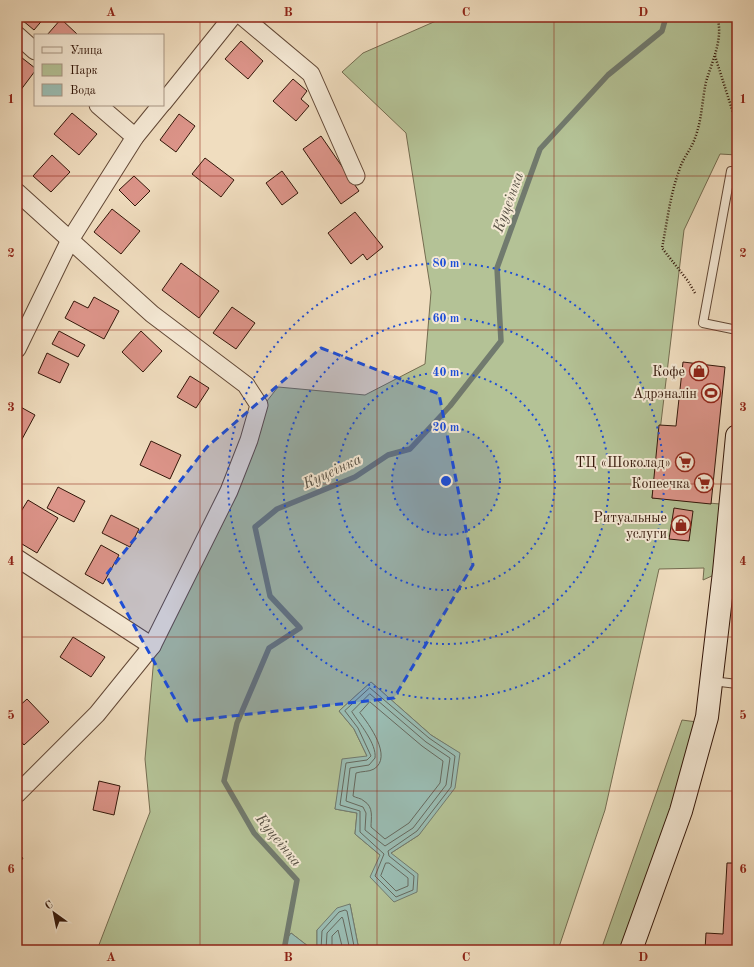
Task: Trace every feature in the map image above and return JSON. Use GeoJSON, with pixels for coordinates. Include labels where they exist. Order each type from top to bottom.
{"type":"FeatureCollection","features":[{"type":"Feature","properties":{"kind":"street"},"geometry":{"type":"LineString","coordinates":[[164,102],[232,17]]}},
{"type":"Feature","properties":{"kind":"street"},"geometry":{"type":"LineString","coordinates":[[243,17],[311,74],[356,176]]}},
{"type":"Feature","properties":{"kind":"street"},"geometry":{"type":"LineString","coordinates":[[17,35],[34,50]]}},
{"type":"Feature","properties":{"kind":"street"},"geometry":{"type":"LineString","coordinates":[[99,106],[135,137]]}},
{"type":"Feature","properties":{"kind":"street"},"geometry":{"type":"LineString","coordinates":[[17,349],[70,240],[135,137],[160,106]]}},
{"type":"Feature","properties":{"kind":"street"},"geometry":{"type":"LineString","coordinates":[[17,192],[152,314],[246,386],[259,406],[249,440],[228,491],[152,646],[97,714],[17,794]]}},
{"type":"Feature","properties":{"kind":"street"},"geometry":{"type":"LineString","coordinates":[[631,950],[681,811],[707,717],[727,573],[736,448]]}},
{"type":"Feature","properties":{"kind":"street"},"geometry":{"type":"LineString","coordinates":[[17,558],[152,646]]}},
{"type":"Feature","properties":{"kind":"lane"},"geometry":{"type":"LineString","coordinates":[[737,171],[731,171],[703,323],[737,330]]}},
{"type":"Feature","properties":{"kind":"lane"},"geometry":{"type":"LineString","coordinates":[[711,681],[737,684]]}},
{"type":"Feature","properties":{"kind":"path"},"geometry":{"type":"LineString","coordinates":[[705,310],[688,280],[662,248],[675,182],[679,169],[696,137],[702,112],[706,83],[715,55],[720,26],[717,17]]}},
{"type":"Feature","properties":{"kind":"path"},"geometry":{"type":"LineString","coordinates":[[715,55],[737,125]]}},
{"type":"Feature","properties":{"kind":"highlighted area"},"geometry":{"type":"Polygon","coordinates":[[[321,348],[439,394],[473,565],[394,698],[187,721],[106,575],[207,447],[321,348]]]}},
{"type":"Feature","properties":{"kind":"green space"},"geometry":{"type":"Polygon","coordinates":[[[445,17],[737,17],[737,155],[720,154],[684,230],[652,498],[720,504],[714,575],[703,580],[704,568],[659,569],[605,810],[558,950],[367,950],[358,945],[350,904],[317,930],[317,950],[313,950],[291,933],[279,950],[97,950],[150,812],[145,759],[157,623],[256,415],[278,387],[365,395],[425,364],[431,292],[406,133],[342,72],[363,53],[445,17]],[[371,682],[339,711],[354,729],[367,756],[338,793],[335,809],[357,813],[355,834],[380,855],[391,853],[419,835],[459,753],[431,735],[371,682]]]}},
{"type":"Feature","properties":{"kind":"green space"},"geometry":{"type":"Polygon","coordinates":[[[682,720],[697,722],[675,802],[620,950],[601,950],[682,720]]]}},
{"type":"Feature","properties":{"kind":"water"},"geometry":{"type":"Polygon","coordinates":[[[371,682],[431,735],[460,753],[455,788],[419,835],[391,853],[418,874],[417,892],[394,902],[370,877],[380,855],[355,834],[357,813],[335,809],[342,759],[367,756],[354,729],[339,711],[371,682]]]}},
{"type":"Feature","properties":{"kind":"water"},"geometry":{"type":"Polygon","coordinates":[[[350,904],[358,945],[367,950],[317,950],[317,930],[337,908],[350,904]]]}},
{"type":"Feature","properties":{"kind":"water"},"geometry":{"type":"Polygon","coordinates":[[[291,933],[313,950],[279,950],[291,933]]]}},
{"type":"Feature","properties":{"kind":"building"},"geometry":{"type":"Polygon","coordinates":[[[24,17],[45,17],[34,30],[22,20],[24,17]]]}},
{"type":"Feature","properties":{"kind":"building"},"geometry":{"type":"Polygon","coordinates":[[[61,19],[77,34],[48,34],[61,19]]]}},
{"type":"Feature","properties":{"kind":"building"},"geometry":{"type":"Polygon","coordinates":[[[241,41],[263,61],[248,79],[225,59],[241,41]]]}},
{"type":"Feature","properties":{"kind":"building"},"geometry":{"type":"Polygon","coordinates":[[[17,54],[34,67],[34,72],[17,95],[17,54]]]}},
{"type":"Feature","properties":{"kind":"building"},"geometry":{"type":"Polygon","coordinates":[[[293,79],[307,91],[301,99],[309,106],[296,121],[273,101],[293,79]]]}},
{"type":"Feature","properties":{"kind":"building"},"geometry":{"type":"Polygon","coordinates":[[[72,113],[97,134],[79,155],[54,134],[72,113]]]}},
{"type":"Feature","properties":{"kind":"building"},"geometry":{"type":"Polygon","coordinates":[[[179,114],[195,126],[176,152],[160,140],[179,114]]]}},
{"type":"Feature","properties":{"kind":"building"},"geometry":{"type":"Polygon","coordinates":[[[321,136],[359,191],[341,204],[303,149],[321,136]]]}},
{"type":"Feature","properties":{"kind":"building"},"geometry":{"type":"Polygon","coordinates":[[[52,155],[70,172],[51,192],[33,176],[52,155]]]}},
{"type":"Feature","properties":{"kind":"building"},"geometry":{"type":"Polygon","coordinates":[[[205,158],[234,180],[221,197],[192,174],[205,158]]]}},
{"type":"Feature","properties":{"kind":"building"},"geometry":{"type":"Polygon","coordinates":[[[282,171],[298,193],[282,205],[266,183],[282,171]]]}},
{"type":"Feature","properties":{"kind":"building"},"geometry":{"type":"Polygon","coordinates":[[[134,176],[150,191],[135,206],[119,190],[134,176]]]}},
{"type":"Feature","properties":{"kind":"building"},"geometry":{"type":"Polygon","coordinates":[[[112,209],[140,231],[121,254],[94,232],[112,209]]]}},
{"type":"Feature","properties":{"kind":"building"},"geometry":{"type":"Polygon","coordinates":[[[355,212],[383,247],[367,260],[363,254],[351,264],[328,233],[355,212]]]}},
{"type":"Feature","properties":{"kind":"building"},"geometry":{"type":"Polygon","coordinates":[[[181,263],[219,291],[199,318],[162,290],[181,263]]]}},
{"type":"Feature","properties":{"kind":"building"},"geometry":{"type":"Polygon","coordinates":[[[94,297],[119,311],[104,339],[65,318],[74,301],[88,308],[94,297]]]}},
{"type":"Feature","properties":{"kind":"building"},"geometry":{"type":"Polygon","coordinates":[[[232,307],[255,323],[236,349],[213,333],[232,307]]]}},
{"type":"Feature","properties":{"kind":"building"},"geometry":{"type":"Polygon","coordinates":[[[59,331],[85,345],[78,357],[52,344],[59,331]]]}},
{"type":"Feature","properties":{"kind":"building"},"geometry":{"type":"Polygon","coordinates":[[[141,331],[162,351],[143,372],[122,352],[141,331]]]}},
{"type":"Feature","properties":{"kind":"building"},"geometry":{"type":"Polygon","coordinates":[[[47,353],[69,364],[60,383],[38,373],[47,353]]]}},
{"type":"Feature","properties":{"kind":"building","name":"ТЦ «Шоколад»"},"geometry":{"type":"Polygon","coordinates":[[[683,362],[725,367],[711,504],[652,498],[659,425],[676,426],[683,362]]]}},
{"type":"Feature","properties":{"kind":"building"},"geometry":{"type":"Polygon","coordinates":[[[190,376],[209,388],[196,408],[177,397],[190,376]]]}},
{"type":"Feature","properties":{"kind":"building"},"geometry":{"type":"Polygon","coordinates":[[[17,405],[35,415],[21,441],[17,439],[17,405]]]}},
{"type":"Feature","properties":{"kind":"building"},"geometry":{"type":"Polygon","coordinates":[[[151,441],[181,455],[170,479],[140,465],[151,441]]]}},
{"type":"Feature","properties":{"kind":"building"},"geometry":{"type":"Polygon","coordinates":[[[58,487],[85,501],[74,522],[47,508],[58,487]]]}},
{"type":"Feature","properties":{"kind":"building"},"geometry":{"type":"Polygon","coordinates":[[[28,500],[58,518],[37,553],[17,541],[17,518],[28,500]]]}},
{"type":"Feature","properties":{"kind":"building","name":"Ритуальные услуги"},"geometry":{"type":"Polygon","coordinates":[[[674,508],[693,511],[689,541],[669,539],[674,508]]]}},
{"type":"Feature","properties":{"kind":"building"},"geometry":{"type":"Polygon","coordinates":[[[111,515],[139,529],[130,547],[102,533],[111,515]]]}},
{"type":"Feature","properties":{"kind":"building"},"geometry":{"type":"Polygon","coordinates":[[[101,545],[119,555],[103,584],[85,574],[101,545]]]}},
{"type":"Feature","properties":{"kind":"building"},"geometry":{"type":"Polygon","coordinates":[[[17,613],[21,615],[17,623],[17,613]]]}},
{"type":"Feature","properties":{"kind":"building"},"geometry":{"type":"Polygon","coordinates":[[[73,637],[105,657],[91,677],[60,657],[73,637]]]}},
{"type":"Feature","properties":{"kind":"building"},"geometry":{"type":"Polygon","coordinates":[[[27,699],[49,722],[24,745],[17,737],[17,708],[27,699]]]}},
{"type":"Feature","properties":{"kind":"building"},"geometry":{"type":"Polygon","coordinates":[[[99,781],[120,786],[114,815],[93,810],[99,781]]]}},
{"type":"Feature","properties":{"kind":"building"},"geometry":{"type":"Polygon","coordinates":[[[17,854],[23,858],[17,867],[17,854]]]}},
{"type":"Feature","properties":{"kind":"building"},"geometry":{"type":"Polygon","coordinates":[[[727,863],[737,863],[737,950],[705,950],[706,933],[723,934],[727,863]]]}},
{"type":"Feature","properties":{"kind":"waterway","name":"Куцеінка"},"geometry":{"type":"LineString","coordinates":[[284,950],[297,880],[254,833],[224,781],[237,723],[269,648],[300,628],[270,596],[255,527],[277,509],[355,477],[388,455],[410,449],[450,406],[501,341],[497,268],[540,149],[608,75],[662,31],[666,17]]}},
{"type":"Feature","properties":{"kind":"place","name":"Кофе"},"geometry":{"type":"Point","coordinates":[699,371]}},
{"type":"Feature","properties":{"kind":"place","name":"Адрэналін"},"geometry":{"type":"Point","coordinates":[711,393]}},
{"type":"Feature","properties":{"kind":"place","name":"ТЦ «Шоколад»"},"geometry":{"type":"Point","coordinates":[685,462]}},
{"type":"Feature","properties":{"kind":"place","name":"Копеечка"},"geometry":{"type":"Point","coordinates":[704,483]}},
{"type":"Feature","properties":{"kind":"place","name":"Ритуальные услуги"},"geometry":{"type":"Point","coordinates":[681,525]}}]}
